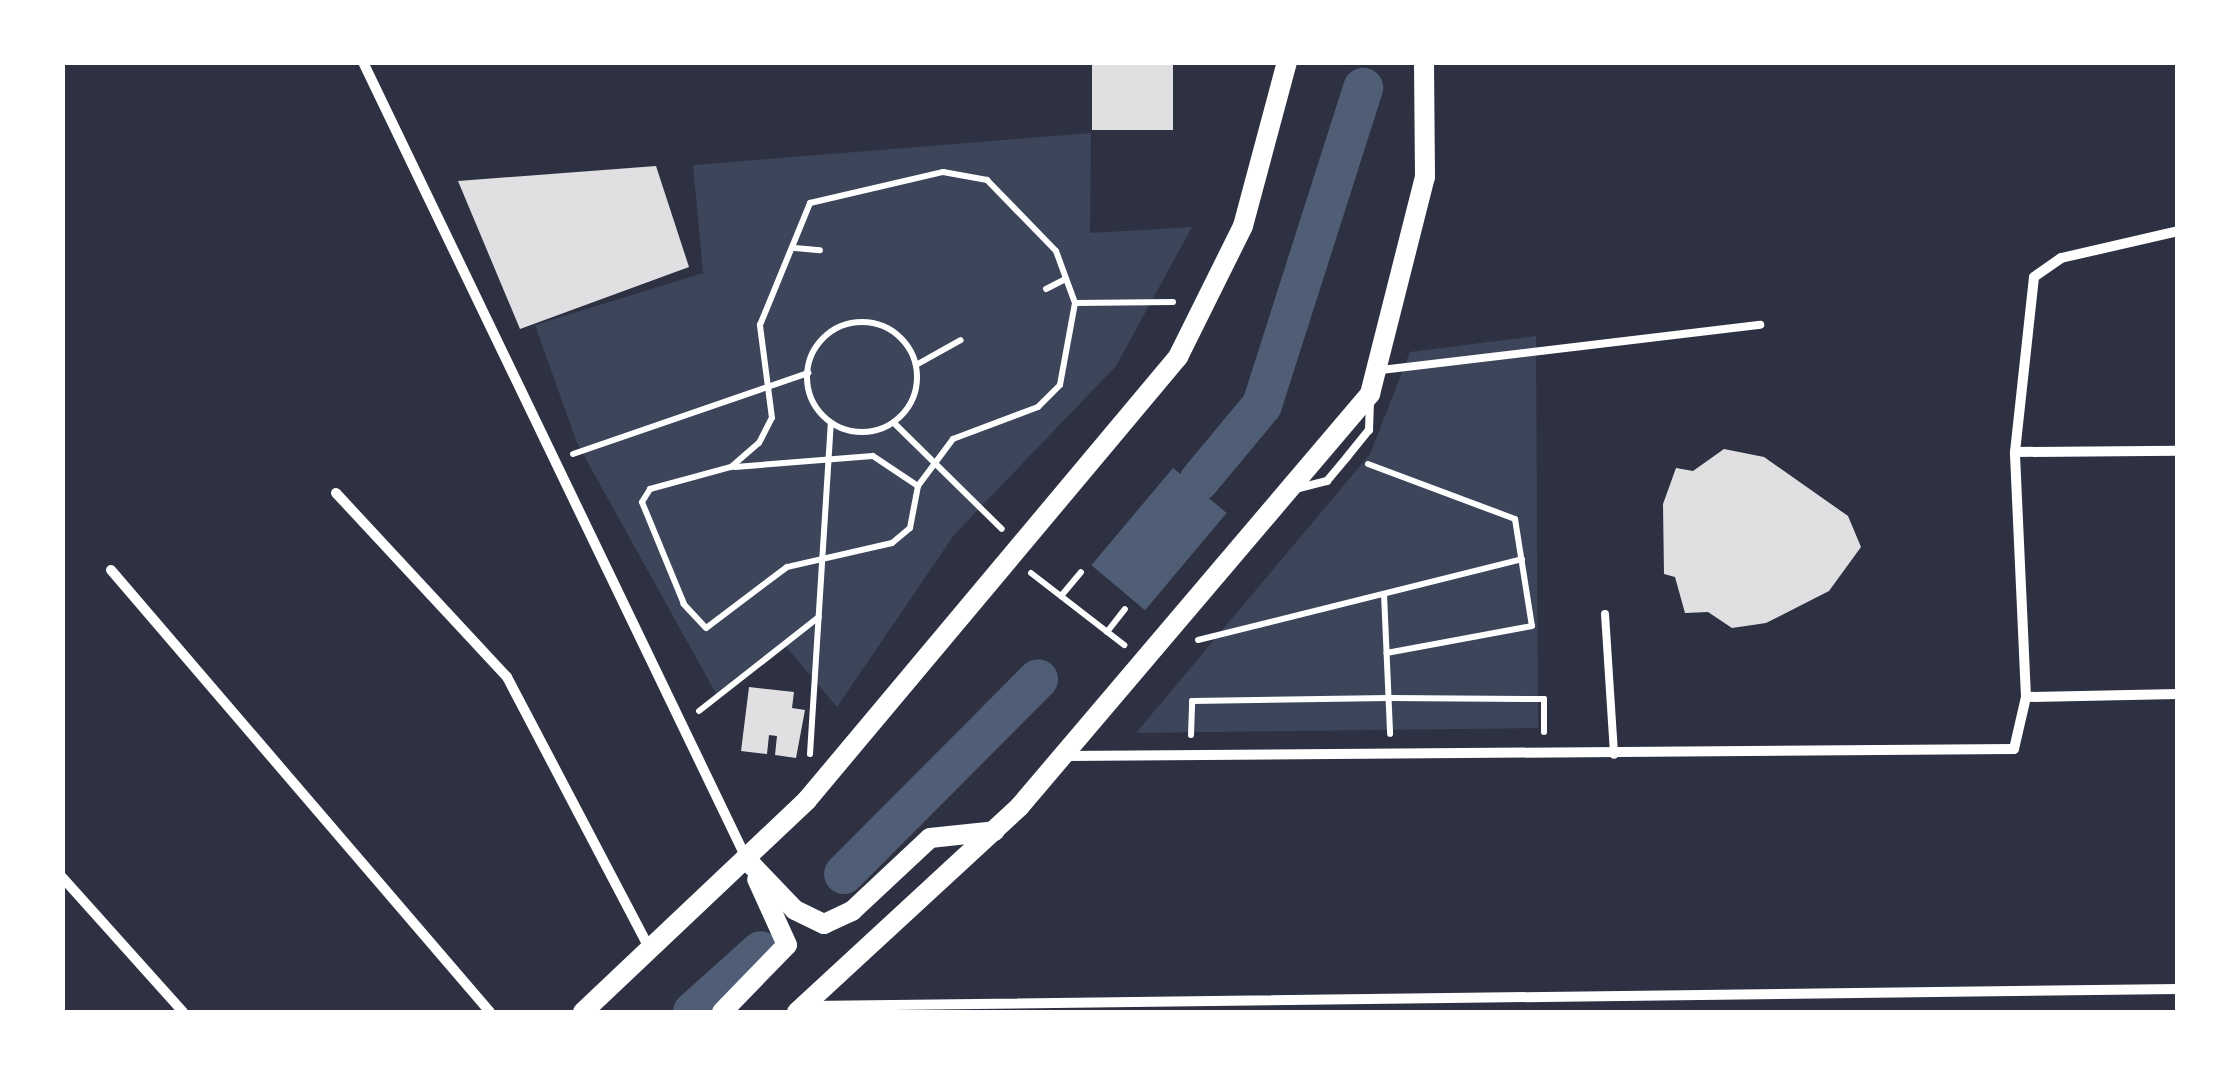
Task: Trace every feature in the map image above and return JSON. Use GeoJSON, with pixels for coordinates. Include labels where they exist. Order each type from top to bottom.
{"type":"FeatureCollection","features":[{"type":"Feature","properties":{"kind":"main road"},"geometry":{"type":"LineString","coordinates":[[582,1012],[747,860],[806,800],[1178,357],[1242,226],[1287,62]]}},
{"type":"Feature","properties":{"kind":"main road"},"geometry":{"type":"LineString","coordinates":[[801,1009],[995,831],[1065,756],[1370,394],[1425,178],[1424,62]]}},
{"type":"Feature","properties":{"kind":"main road"},"geometry":{"type":"LineString","coordinates":[[747,860],[796,910],[824,924],[852,911],[930,838],[995,831]]}},
{"type":"Feature","properties":{"kind":"main road"},"geometry":{"type":"LineString","coordinates":[[722,1012],[787,945],[747,860]]}},
{"type":"Feature","properties":{"kind":"street"},"geometry":{"type":"LineString","coordinates":[[363,62],[548,462],[747,860]]}},
{"type":"Feature","properties":{"kind":"street"},"geometry":{"type":"LineString","coordinates":[[1065,756],[1544,756],[2014,749],[2026,697],[2015,452],[2034,276],[2061,258],[2178,231]]}},
{"type":"Feature","properties":{"kind":"street"},"geometry":{"type":"LineString","coordinates":[[2015,452],[2178,451]]}},
{"type":"Feature","properties":{"kind":"street"},"geometry":{"type":"LineString","coordinates":[[336,493],[507,677],[651,950]]}},
{"type":"Feature","properties":{"kind":"street"},"geometry":{"type":"LineString","coordinates":[[111,570],[490,1012]]}},
{"type":"Feature","properties":{"kind":"street"},"geometry":{"type":"LineString","coordinates":[[2026,697],[2178,694]]}},
{"type":"Feature","properties":{"kind":"street"},"geometry":{"type":"LineString","coordinates":[[62,877],[183,1012]]}},
{"type":"Feature","properties":{"kind":"street"},"geometry":{"type":"LineString","coordinates":[[801,1009],[2178,989]]}},
{"type":"Feature","properties":{"kind":"lane"},"geometry":{"type":"LineString","coordinates":[[1376,370],[1760,326]]}},
{"type":"Feature","properties":{"kind":"lane"},"geometry":{"type":"LineString","coordinates":[[1290,490],[1327,481],[1347,457],[1369,430],[1370,394]]}},
{"type":"Feature","properties":{"kind":"lane"},"geometry":{"type":"LineString","coordinates":[[1604,614],[1614,755]]}},
{"type":"Feature","properties":{"kind":"path"},"geometry":{"type":"LineString","coordinates":[[731,467],[772,418],[772,385],[760,325],[795,248],[797,218],[810,203],[943,172],[987,180],[1015,204],[1056,252],[1074,303],[1060,385],[1038,406],[953,439],[918,486],[910,528],[892,543],[822,554],[772,578],[716,624],[698,623],[642,519],[642,502],[650,489],[731,467],[873,456],[918,486]]}},
{"type":"Feature","properties":{"kind":"path"},"geometry":{"type":"LineString","coordinates":[[795,248],[820,250]]}},
{"type":"Feature","properties":{"kind":"path"},"geometry":{"type":"LineString","coordinates":[[1046,290],[1066,279]]}},
{"type":"Feature","properties":{"kind":"path"},"geometry":{"type":"LineString","coordinates":[[1074,303],[1205,302]]}},
{"type":"Feature","properties":{"kind":"path"},"geometry":{"type":"LineString","coordinates":[[854,322],[893,331],[916,365],[917,387],[894,423],[863,432],[831,424],[816,407],[808,373],[819,343],[854,322]]}},
{"type":"Feature","properties":{"kind":"path"},"geometry":{"type":"LineString","coordinates":[[916,365],[961,340]]}},
{"type":"Feature","properties":{"kind":"path"},"geometry":{"type":"LineString","coordinates":[[548,462],[808,373]]}},
{"type":"Feature","properties":{"kind":"path"},"geometry":{"type":"LineString","coordinates":[[894,423],[1021,548]]}},
{"type":"Feature","properties":{"kind":"path"},"geometry":{"type":"LineString","coordinates":[[806,800],[831,424]]}},
{"type":"Feature","properties":{"kind":"path"},"geometry":{"type":"LineString","coordinates":[[1347,457],[1515,519],[1532,626],[1386,654]]}},
{"type":"Feature","properties":{"kind":"path"},"geometry":{"type":"LineString","coordinates":[[1154,651],[1522,559]]}},
{"type":"Feature","properties":{"kind":"path"},"geometry":{"type":"LineString","coordinates":[[1061,596],[1081,572]]}},
{"type":"Feature","properties":{"kind":"path"},"geometry":{"type":"LineString","coordinates":[[1048,586],[1110,634],[1125,609]]}},
{"type":"Feature","properties":{"kind":"path"},"geometry":{"type":"LineString","coordinates":[[1384,594],[1390,755]]}},
{"type":"Feature","properties":{"kind":"path"},"geometry":{"type":"LineString","coordinates":[[678,728],[818,617]]}},
{"type":"Feature","properties":{"kind":"path"},"geometry":{"type":"LineString","coordinates":[[1190,756],[1192,701],[1389,698],[1544,700],[1544,756]]}},
{"type":"Feature","properties":{"kind":"shaded area"},"geometry":{"type":"Polygon","coordinates":[[[1091,133],[1090,233],[1192,227],[1116,366],[954,535],[837,707],[782,642],[718,697],[577,443],[535,325],[703,273],[693,165],[1091,133]]]}},
{"type":"Feature","properties":{"kind":"shaded area"},"geometry":{"type":"Polygon","coordinates":[[[1536,336],[1538,728],[1136,733],[1370,454],[1410,352],[1536,336]]]}},
{"type":"Feature","properties":{"kind":"shaded area"},"geometry":{"type":"Polygon","coordinates":[[[1173,468],[1227,513],[1145,610],[1091,565],[1173,468]]]}},
{"type":"Feature","properties":{"kind":"building"},"geometry":{"type":"Polygon","coordinates":[[[1092,62],[1173,62],[1173,130],[1092,130],[1092,62]]]}},
{"type":"Feature","properties":{"kind":"building"},"geometry":{"type":"Polygon","coordinates":[[[656,166],[689,267],[520,329],[458,181],[656,166]]]}},
{"type":"Feature","properties":{"kind":"building"},"geometry":{"type":"Polygon","coordinates":[[[1724,449],[1764,457],[1848,516],[1861,547],[1829,591],[1766,623],[1732,628],[1708,612],[1685,613],[1675,577],[1664,574],[1663,504],[1676,468],[1693,471],[1724,449]]]}},
{"type":"Feature","properties":{"kind":"building"},"geometry":{"type":"Polygon","coordinates":[[[749,687],[794,692],[792,708],[805,710],[796,758],[775,755],[777,736],[769,735],[767,754],[741,751],[749,687]]]}},
{"type":"Feature","properties":{"kind":"waterway"},"geometry":{"type":"LineString","coordinates":[[1199,481],[1262,405],[1363,88]]}},
{"type":"Feature","properties":{"kind":"waterway"},"geometry":{"type":"LineString","coordinates":[[844,874],[1038,679]]}},
{"type":"Feature","properties":{"kind":"waterway"},"geometry":{"type":"LineString","coordinates":[[693,1012],[761,951]]}}]}
